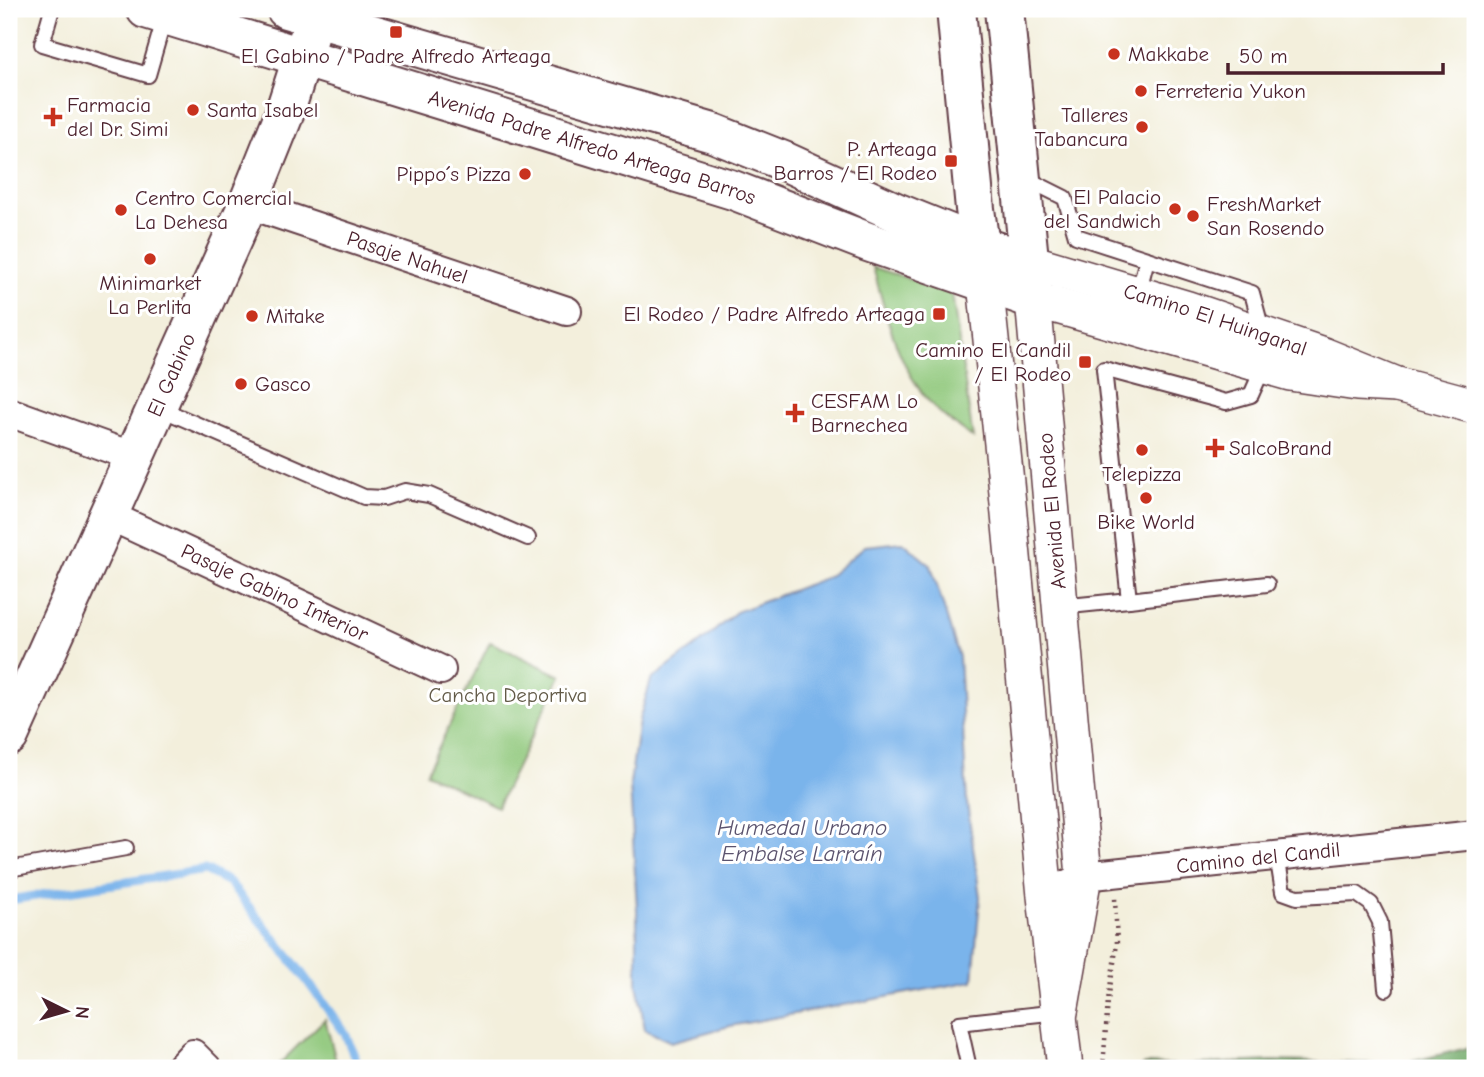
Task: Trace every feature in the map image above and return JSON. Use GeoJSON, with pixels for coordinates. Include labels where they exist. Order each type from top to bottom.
{"type":"FeatureCollection","features":[{"type":"Feature","properties":{"kind":"main road","name":"Avenida El Rodeo"},"geometry":{"type":"LineString","coordinates":[[956,9],[985,283]]}},
{"type":"Feature","properties":{"kind":"main road","name":"Avenida El Rodeo"},"geometry":{"type":"LineString","coordinates":[[1004,9],[1033,299]]}},
{"type":"Feature","properties":{"kind":"main road","name":"Avenida Padre Alfredo Arteaga Barros"},"geometry":{"type":"LineString","coordinates":[[156,12],[733,190],[868,242],[1033,299]]}},
{"type":"Feature","properties":{"kind":"main road","name":"Avenida Padre Alfredo Arteaga Barros"},"geometry":{"type":"LineString","coordinates":[[306,12],[713,134],[786,162],[898,214],[979,246],[1030,262]]}},
{"type":"Feature","properties":{"kind":"main road","name":"El Gabino"},"geometry":{"type":"LineString","coordinates":[[9,736],[248,204],[304,56],[306,12]]}},
{"type":"Feature","properties":{"kind":"street","name":"Pasaje Nahuel"},"geometry":{"type":"LineString","coordinates":[[248,204],[566,311]]}},
{"type":"Feature","properties":{"kind":"street","name":"Camino El Huinganal"},"geometry":{"type":"LineString","coordinates":[[1030,262],[1138,294],[1263,350],[1317,378],[1397,385],[1475,406]]}},
{"type":"Feature","properties":{"kind":"street","name":"Avenida El Rodeo"},"geometry":{"type":"LineString","coordinates":[[985,283],[1045,896],[1065,1068]]}},
{"type":"Feature","properties":{"kind":"street","name":"Avenida El Rodeo"},"geometry":{"type":"LineString","coordinates":[[1033,299],[1060,607],[1099,874],[1060,1012]]}},
{"type":"Feature","properties":{"kind":"street","name":"Camino El Huinganal"},"geometry":{"type":"LineString","coordinates":[[1033,299],[1263,350]]}},
{"type":"Feature","properties":{"kind":"street"},"geometry":{"type":"LineString","coordinates":[[9,412],[135,457]]}},
{"type":"Feature","properties":{"kind":"street","name":"Pasaje Gabino Interior"},"geometry":{"type":"LineString","coordinates":[[108,515],[441,670]]}},
{"type":"Feature","properties":{"kind":"street","name":"Camino del Candil"},"geometry":{"type":"LineString","coordinates":[[1045,896],[1099,874],[1475,835]]}},
{"type":"Feature","properties":{"kind":"lane"},"geometry":{"type":"LineString","coordinates":[[52,9],[42,44],[148,75],[156,12]]}},
{"type":"Feature","properties":{"kind":"lane"},"geometry":{"type":"LineString","coordinates":[[1020,175],[1065,198],[1076,236],[1252,293],[1263,350],[1251,395],[1226,402],[1104,369],[1129,600]]}},
{"type":"Feature","properties":{"kind":"lane"},"geometry":{"type":"LineString","coordinates":[[1138,294],[1147,259]]}},
{"type":"Feature","properties":{"kind":"lane"},"geometry":{"type":"LineString","coordinates":[[158,407],[364,497],[384,498],[405,491],[429,495],[528,538]]}},
{"type":"Feature","properties":{"kind":"lane"},"geometry":{"type":"LineString","coordinates":[[1060,607],[1267,584]]}},
{"type":"Feature","properties":{"kind":"lane"},"geometry":{"type":"LineString","coordinates":[[9,869],[126,848]]}},
{"type":"Feature","properties":{"kind":"lane"},"geometry":{"type":"LineString","coordinates":[[1277,855],[1283,892],[1297,897],[1357,894],[1371,904],[1380,922],[1386,989]]}},
{"type":"Feature","properties":{"kind":"lane"},"geometry":{"type":"LineString","coordinates":[[969,1068],[959,1023],[1060,1012]]}},
{"type":"Feature","properties":{"kind":"path"},"geometry":{"type":"LineString","coordinates":[[1099,874],[1117,944],[1108,1000],[1103,1068]]}},
{"type":"Feature","properties":{"kind":"green space"},"geometry":{"type":"Polygon","coordinates":[[[873,267],[952,293],[973,438],[938,411],[913,379],[896,344],[873,267]]]}},
{"type":"Feature","properties":{"kind":"green space","name":"Cancha Deportiva"},"geometry":{"type":"Polygon","coordinates":[[[490,642],[561,676],[497,807],[426,773],[490,642]]]}},
{"type":"Feature","properties":{"kind":"green space"},"geometry":{"type":"Polygon","coordinates":[[[325,1019],[338,1068],[275,1068],[325,1019]]]}},
{"type":"Feature","properties":{"kind":"green space"},"geometry":{"type":"Polygon","coordinates":[[[1475,1046],[1475,1068],[1140,1068],[1144,1064],[1271,1061],[1402,1064],[1475,1046]]]}},
{"type":"Feature","properties":{"kind":"water","name":"Humedal Urbano Embalse Larraín"},"geometry":{"type":"Polygon","coordinates":[[[903,542],[931,566],[959,657],[967,803],[980,897],[973,981],[730,1026],[671,1042],[645,1030],[637,983],[637,910],[630,784],[639,720],[651,680],[736,612],[828,577],[865,546],[903,542]]]}},
{"type":"Feature","properties":{"kind":"waterway"},"geometry":{"type":"LineString","coordinates":[[9,900],[205,870],[229,882],[297,967],[345,1033],[359,1068]]}},
{"type":"Feature","properties":{"kind":"place","name":"El Gabino / Padre Alfredo Arteaga"},"geometry":{"type":"Point","coordinates":[396,32]}},
{"type":"Feature","properties":{"kind":"place","name":"Makkabe"},"geometry":{"type":"Point","coordinates":[1114,54]}},
{"type":"Feature","properties":{"kind":"place","name":"Ferreteria Yukon"},"geometry":{"type":"Point","coordinates":[1141,91]}},
{"type":"Feature","properties":{"kind":"place","name":"Santa Isabel"},"geometry":{"type":"Point","coordinates":[193,110]}},
{"type":"Feature","properties":{"kind":"place","name":"Farmacia del Dr. Simi"},"geometry":{"type":"Point","coordinates":[53,117]}},
{"type":"Feature","properties":{"kind":"place","name":"Talleres Tabancura"},"geometry":{"type":"Point","coordinates":[1142,127]}},
{"type":"Feature","properties":{"kind":"place","name":"P. Arteaga Barros / El Rodeo"},"geometry":{"type":"Point","coordinates":[951,161]}},
{"type":"Feature","properties":{"kind":"place","name":"Pippo´s Pizza"},"geometry":{"type":"Point","coordinates":[525,174]}},
{"type":"Feature","properties":{"kind":"place","name":"El Palacio del Sandwich"},"geometry":{"type":"Point","coordinates":[1175,209]}},
{"type":"Feature","properties":{"kind":"place","name":"Centro Comercial La Dehesa"},"geometry":{"type":"Point","coordinates":[121,210]}},
{"type":"Feature","properties":{"kind":"place","name":"FreshMarket San Rosendo"},"geometry":{"type":"Point","coordinates":[1193,216]}},
{"type":"Feature","properties":{"kind":"place","name":"Minimarket La Perlita"},"geometry":{"type":"Point","coordinates":[150,259]}},
{"type":"Feature","properties":{"kind":"place","name":"El Rodeo / Padre Alfredo Arteaga"},"geometry":{"type":"Point","coordinates":[939,314]}},
{"type":"Feature","properties":{"kind":"place","name":"Mitake"},"geometry":{"type":"Point","coordinates":[252,316]}},
{"type":"Feature","properties":{"kind":"place","name":"Camino El Candil / El Rodeo"},"geometry":{"type":"Point","coordinates":[1085,362]}},
{"type":"Feature","properties":{"kind":"place","name":"Gasco"},"geometry":{"type":"Point","coordinates":[241,384]}},
{"type":"Feature","properties":{"kind":"place","name":"CESFAM Lo Barnechea"},"geometry":{"type":"Point","coordinates":[795,413]}},
{"type":"Feature","properties":{"kind":"place","name":"SalcoBrand"},"geometry":{"type":"Point","coordinates":[1215,448]}},
{"type":"Feature","properties":{"kind":"place","name":"Telepizza"},"geometry":{"type":"Point","coordinates":[1142,450]}},
{"type":"Feature","properties":{"kind":"place","name":"Bike World"},"geometry":{"type":"Point","coordinates":[1146,498]}}]}
